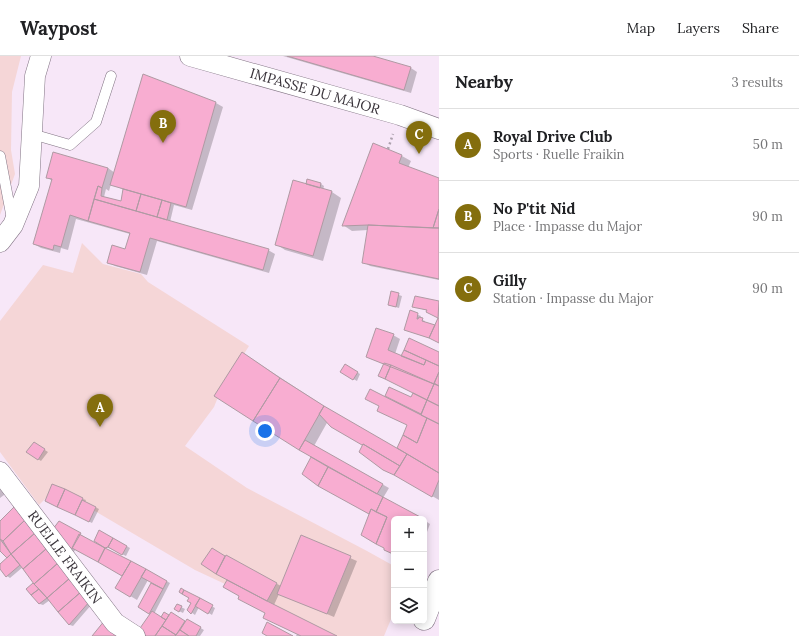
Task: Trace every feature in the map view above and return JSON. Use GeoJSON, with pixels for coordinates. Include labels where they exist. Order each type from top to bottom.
{"type":"FeatureCollection","features":[{"type":"Feature","properties":{"kind":"main road"},"geometry":{"type":"LineString","coordinates":[[427,612],[439,581]]}},
{"type":"Feature","properties":{"kind":"main road"},"geometry":{"type":"LineString","coordinates":[[417,636],[422,624]]}},
{"type":"Feature","properties":{"kind":"street"},"geometry":{"type":"LineString","coordinates":[[0,242],[13,225],[29,186],[35,76],[41,56]]}},
{"type":"Feature","properties":{"kind":"street","name":"IMPASSE DU MAJOR"},"geometry":{"type":"LineString","coordinates":[[190,56],[393,113],[439,129]]}},
{"type":"Feature","properties":{"kind":"street","name":"RUELLE FRAIKIN"},"geometry":{"type":"LineString","coordinates":[[0,472],[114,623],[135,636]]}},
{"type":"Feature","properties":{"kind":"lane"},"geometry":{"type":"LineString","coordinates":[[32,134],[70,145],[96,122],[111,76]]}},
{"type":"Feature","properties":{"kind":"lane"},"geometry":{"type":"LineString","coordinates":[[0,156],[13,225]]}},
{"type":"Feature","properties":{"kind":"shaded area"},"geometry":{"type":"Polygon","coordinates":[[[0,56],[21,56],[12,92],[11,150],[15,174],[0,215],[0,56]]]}},
{"type":"Feature","properties":{"kind":"shaded area"},"geometry":{"type":"Polygon","coordinates":[[[82,243],[103,264],[141,274],[148,282],[249,346],[220,392],[214,407],[185,446],[247,488],[391,564],[391,619],[384,636],[336,636],[195,570],[57,487],[39,505],[0,452],[0,321],[43,265],[73,273],[82,243]]]}},
{"type":"Feature","properties":{"kind":"building"},"geometry":{"type":"Polygon","coordinates":[[[287,56],[373,56],[411,67],[404,90],[287,56]]]}},
{"type":"Feature","properties":{"kind":"building"},"geometry":{"type":"Polygon","coordinates":[[[143,74],[216,102],[186,207],[110,185],[143,74]]]}},
{"type":"Feature","properties":{"kind":"building"},"geometry":{"type":"Polygon","coordinates":[[[373,143],[402,155],[399,163],[439,178],[439,209],[433,228],[368,225],[342,226],[373,143]]]}},
{"type":"Feature","properties":{"kind":"building"},"geometry":{"type":"Polygon","coordinates":[[[53,152],[108,168],[102,188],[98,186],[88,221],[70,215],[61,247],[54,245],[53,250],[33,244],[52,179],[46,178],[53,152]]]}},
{"type":"Feature","properties":{"kind":"building"},"geometry":{"type":"Polygon","coordinates":[[[307,179],[321,183],[320,188],[306,184],[307,179]]]}},
{"type":"Feature","properties":{"kind":"building"},"geometry":{"type":"Polygon","coordinates":[[[293,180],[332,191],[313,256],[275,245],[293,180]]]}},
{"type":"Feature","properties":{"kind":"building"},"geometry":{"type":"Polygon","coordinates":[[[98,186],[102,188],[101,196],[121,201],[123,189],[141,194],[136,211],[94,199],[98,186]]]}},
{"type":"Feature","properties":{"kind":"building"},"geometry":{"type":"Polygon","coordinates":[[[141,194],[162,200],[157,217],[136,211],[141,194]]]}},
{"type":"Feature","properties":{"kind":"building"},"geometry":{"type":"Polygon","coordinates":[[[94,199],[269,249],[263,270],[150,238],[140,272],[107,263],[112,245],[125,249],[130,233],[88,221],[94,199]]]}},
{"type":"Feature","properties":{"kind":"building"},"geometry":{"type":"Polygon","coordinates":[[[162,200],[171,203],[167,220],[157,217],[162,200]]]}},
{"type":"Feature","properties":{"kind":"building"},"geometry":{"type":"Polygon","coordinates":[[[439,209],[439,228],[433,228],[439,209]]]}},
{"type":"Feature","properties":{"kind":"building"},"geometry":{"type":"Polygon","coordinates":[[[368,225],[439,228],[439,279],[362,263],[368,225]]]}},
{"type":"Feature","properties":{"kind":"building"},"geometry":{"type":"Polygon","coordinates":[[[391,291],[399,293],[396,307],[388,305],[391,291]]]}},
{"type":"Feature","properties":{"kind":"building"},"geometry":{"type":"Polygon","coordinates":[[[415,296],[439,301],[438,318],[426,312],[427,310],[412,307],[415,296]]]}},
{"type":"Feature","properties":{"kind":"building"},"geometry":{"type":"Polygon","coordinates":[[[410,310],[418,313],[417,319],[419,317],[423,318],[422,321],[435,325],[429,338],[404,330],[410,310]]]}},
{"type":"Feature","properties":{"kind":"building"},"geometry":{"type":"Polygon","coordinates":[[[439,318],[439,343],[429,338],[439,318]]]}},
{"type":"Feature","properties":{"kind":"building"},"geometry":{"type":"Polygon","coordinates":[[[376,328],[394,334],[388,350],[424,365],[426,360],[439,366],[439,372],[434,384],[366,357],[376,328]]]}},
{"type":"Feature","properties":{"kind":"building"},"geometry":{"type":"Polygon","coordinates":[[[409,338],[439,352],[439,366],[404,350],[409,338]]]}},
{"type":"Feature","properties":{"kind":"building"},"geometry":{"type":"Polygon","coordinates":[[[404,350],[426,360],[424,365],[401,356],[404,350]]]}},
{"type":"Feature","properties":{"kind":"building"},"geometry":{"type":"Polygon","coordinates":[[[242,352],[280,378],[253,421],[214,396],[242,352]]]}},
{"type":"Feature","properties":{"kind":"building"},"geometry":{"type":"Polygon","coordinates":[[[384,363],[391,365],[385,379],[378,376],[384,363]]]}},
{"type":"Feature","properties":{"kind":"building"},"geometry":{"type":"Polygon","coordinates":[[[345,364],[358,372],[353,380],[340,372],[345,364]]]}},
{"type":"Feature","properties":{"kind":"building"},"geometry":{"type":"Polygon","coordinates":[[[391,365],[434,384],[427,400],[385,379],[391,365]]]}},
{"type":"Feature","properties":{"kind":"building"},"geometry":{"type":"Polygon","coordinates":[[[439,372],[439,386],[434,383],[439,372]]]}},
{"type":"Feature","properties":{"kind":"building"},"geometry":{"type":"Polygon","coordinates":[[[280,378],[324,406],[299,450],[253,421],[280,378]]]}},
{"type":"Feature","properties":{"kind":"building"},"geometry":{"type":"Polygon","coordinates":[[[434,384],[439,386],[439,406],[427,400],[434,384]]]}},
{"type":"Feature","properties":{"kind":"building"},"geometry":{"type":"Polygon","coordinates":[[[389,387],[411,397],[413,393],[427,400],[421,414],[385,396],[389,387]]]}},
{"type":"Feature","properties":{"kind":"building"},"geometry":{"type":"Polygon","coordinates":[[[370,389],[427,418],[417,443],[403,435],[407,425],[377,411],[379,406],[365,399],[370,389]]]}},
{"type":"Feature","properties":{"kind":"building"},"geometry":{"type":"Polygon","coordinates":[[[427,400],[439,406],[439,424],[421,415],[427,400]]]}},
{"type":"Feature","properties":{"kind":"building"},"geometry":{"type":"Polygon","coordinates":[[[324,406],[407,454],[400,466],[331,427],[319,414],[324,406]]]}},
{"type":"Feature","properties":{"kind":"building"},"geometry":{"type":"Polygon","coordinates":[[[427,418],[439,424],[439,473],[397,448],[403,435],[417,443],[427,418]]]}},
{"type":"Feature","properties":{"kind":"building"},"geometry":{"type":"Polygon","coordinates":[[[305,440],[383,484],[377,494],[299,450],[305,440]]]}},
{"type":"Feature","properties":{"kind":"building"},"geometry":{"type":"Polygon","coordinates":[[[34,442],[45,449],[38,460],[26,452],[34,442]]]}},
{"type":"Feature","properties":{"kind":"building"},"geometry":{"type":"Polygon","coordinates":[[[363,444],[400,466],[394,475],[383,470],[359,452],[363,444]]]}},
{"type":"Feature","properties":{"kind":"building"},"geometry":{"type":"Polygon","coordinates":[[[407,454],[439,473],[439,480],[432,497],[394,475],[407,454]]]}},
{"type":"Feature","properties":{"kind":"building"},"geometry":{"type":"Polygon","coordinates":[[[311,457],[328,467],[318,486],[302,474],[311,457]]]}},
{"type":"Feature","properties":{"kind":"building"},"geometry":{"type":"Polygon","coordinates":[[[328,467],[383,497],[376,512],[371,509],[369,514],[318,486],[328,467]]]}},
{"type":"Feature","properties":{"kind":"building"},"geometry":{"type":"Polygon","coordinates":[[[52,484],[65,489],[57,507],[45,501],[52,484]]]}},
{"type":"Feature","properties":{"kind":"building"},"geometry":{"type":"Polygon","coordinates":[[[65,489],[83,498],[75,515],[57,507],[65,489]]]}},
{"type":"Feature","properties":{"kind":"building"},"geometry":{"type":"Polygon","coordinates":[[[383,497],[418,516],[391,516],[391,553],[376,544],[387,517],[376,512],[383,497]]]}},
{"type":"Feature","properties":{"kind":"building"},"geometry":{"type":"Polygon","coordinates":[[[82,500],[96,507],[89,522],[75,515],[82,500]]]}},
{"type":"Feature","properties":{"kind":"building"},"geometry":{"type":"Polygon","coordinates":[[[15,506],[25,520],[3,541],[0,539],[0,521],[15,506]]]}},
{"type":"Feature","properties":{"kind":"building"},"geometry":{"type":"Polygon","coordinates":[[[371,509],[387,517],[376,544],[361,535],[371,509]]]}},
{"type":"Feature","properties":{"kind":"building"},"geometry":{"type":"Polygon","coordinates":[[[25,520],[35,533],[11,554],[3,541],[25,520]]]}},
{"type":"Feature","properties":{"kind":"building"},"geometry":{"type":"Polygon","coordinates":[[[59,521],[81,533],[70,552],[53,529],[59,521]]]}},
{"type":"Feature","properties":{"kind":"building"},"geometry":{"type":"Polygon","coordinates":[[[99,530],[113,538],[108,547],[105,548],[94,541],[99,530]]]}},
{"type":"Feature","properties":{"kind":"building"},"geometry":{"type":"Polygon","coordinates":[[[35,533],[46,549],[23,569],[11,554],[35,533]]]}},
{"type":"Feature","properties":{"kind":"building"},"geometry":{"type":"Polygon","coordinates":[[[79,534],[105,548],[98,562],[72,548],[79,534]]]}},
{"type":"Feature","properties":{"kind":"building"},"geometry":{"type":"Polygon","coordinates":[[[301,535],[351,556],[327,614],[277,594],[301,535]]]}},
{"type":"Feature","properties":{"kind":"building"},"geometry":{"type":"Polygon","coordinates":[[[113,538],[127,546],[122,555],[108,547],[113,538]]]}},
{"type":"Feature","properties":{"kind":"building"},"geometry":{"type":"Polygon","coordinates":[[[0,539],[11,554],[7,558],[0,551],[0,539]]]}},
{"type":"Feature","properties":{"kind":"building"},"geometry":{"type":"Polygon","coordinates":[[[105,548],[131,561],[122,576],[98,562],[105,548]]]}},
{"type":"Feature","properties":{"kind":"building"},"geometry":{"type":"Polygon","coordinates":[[[212,548],[225,556],[216,574],[201,564],[212,548]]]}},
{"type":"Feature","properties":{"kind":"building"},"geometry":{"type":"Polygon","coordinates":[[[46,549],[58,563],[34,584],[23,569],[46,549]]]}},
{"type":"Feature","properties":{"kind":"building"},"geometry":{"type":"Polygon","coordinates":[[[11,554],[20,565],[6,577],[0,569],[0,564],[11,554]]]}},
{"type":"Feature","properties":{"kind":"building"},"geometry":{"type":"Polygon","coordinates":[[[226,555],[277,583],[267,601],[216,574],[226,555]]]}},
{"type":"Feature","properties":{"kind":"building"},"geometry":{"type":"Polygon","coordinates":[[[131,561],[146,569],[130,597],[115,588],[131,561]]]}},
{"type":"Feature","properties":{"kind":"building"},"geometry":{"type":"Polygon","coordinates":[[[58,563],[70,578],[47,598],[34,584],[58,563]]]}},
{"type":"Feature","properties":{"kind":"building"},"geometry":{"type":"Polygon","coordinates":[[[146,569],[167,581],[163,589],[141,577],[146,569]]]}},
{"type":"Feature","properties":{"kind":"building"},"geometry":{"type":"Polygon","coordinates":[[[70,578],[82,591],[58,612],[47,598],[70,578]]]}},
{"type":"Feature","properties":{"kind":"building"},"geometry":{"type":"Polygon","coordinates":[[[227,580],[337,636],[301,636],[263,618],[265,613],[238,599],[239,596],[223,587],[227,580]]]}},
{"type":"Feature","properties":{"kind":"building"},"geometry":{"type":"Polygon","coordinates":[[[33,583],[39,589],[31,595],[26,589],[33,583]]]}},
{"type":"Feature","properties":{"kind":"building"},"geometry":{"type":"Polygon","coordinates":[[[151,583],[163,589],[149,614],[138,607],[151,583]]]}},
{"type":"Feature","properties":{"kind":"building"},"geometry":{"type":"Polygon","coordinates":[[[181,588],[184,590],[182,594],[179,592],[181,588]]]}},
{"type":"Feature","properties":{"kind":"building"},"geometry":{"type":"Polygon","coordinates":[[[39,589],[47,598],[39,604],[31,595],[39,589]]]}},
{"type":"Feature","properties":{"kind":"building"},"geometry":{"type":"Polygon","coordinates":[[[184,590],[200,598],[191,614],[187,610],[191,603],[187,601],[189,598],[182,594],[184,590]]]}},
{"type":"Feature","properties":{"kind":"building"},"geometry":{"type":"Polygon","coordinates":[[[82,591],[90,601],[69,625],[58,612],[82,591]]]}},
{"type":"Feature","properties":{"kind":"building"},"geometry":{"type":"Polygon","coordinates":[[[200,598],[213,605],[208,614],[195,606],[200,598]]]}},
{"type":"Feature","properties":{"kind":"building"},"geometry":{"type":"Polygon","coordinates":[[[177,604],[182,606],[179,612],[174,609],[177,604]]]}},
{"type":"Feature","properties":{"kind":"building"},"geometry":{"type":"Polygon","coordinates":[[[152,611],[166,620],[155,636],[146,636],[138,631],[152,611]]]}},
{"type":"Feature","properties":{"kind":"building"},"geometry":{"type":"Polygon","coordinates":[[[164,612],[169,615],[166,620],[161,617],[164,612]]]}},
{"type":"Feature","properties":{"kind":"building"},"geometry":{"type":"Polygon","coordinates":[[[171,612],[185,621],[176,635],[162,626],[171,612]]]}},
{"type":"Feature","properties":{"kind":"building"},"geometry":{"type":"Polygon","coordinates":[[[187,619],[201,627],[196,636],[189,636],[180,630],[187,619]]]}},
{"type":"Feature","properties":{"kind":"building"},"geometry":{"type":"Polygon","coordinates":[[[105,620],[118,636],[92,636],[105,620]]]}},
{"type":"Feature","properties":{"kind":"building"},"geometry":{"type":"Polygon","coordinates":[[[267,622],[293,636],[267,636],[262,633],[267,622]]]}},
{"type":"Feature","properties":{"kind":"building"},"geometry":{"type":"Polygon","coordinates":[[[162,626],[176,635],[155,636],[162,626]]]}},
{"type":"Feature","properties":{"kind":"building"},"geometry":{"type":"Polygon","coordinates":[[[180,630],[189,636],[175,636],[180,630]]]}},
{"type":"Feature","properties":{"kind":"place","name":"No P'tit Nid"},"geometry":{"type":"Point","coordinates":[163,143]}},
{"type":"Feature","properties":{"kind":"place","name":"Gilly"},"geometry":{"type":"Point","coordinates":[419,154]}},
{"type":"Feature","properties":{"kind":"place","name":"Royal Drive Club"},"geometry":{"type":"Point","coordinates":[100,427]}}]}
